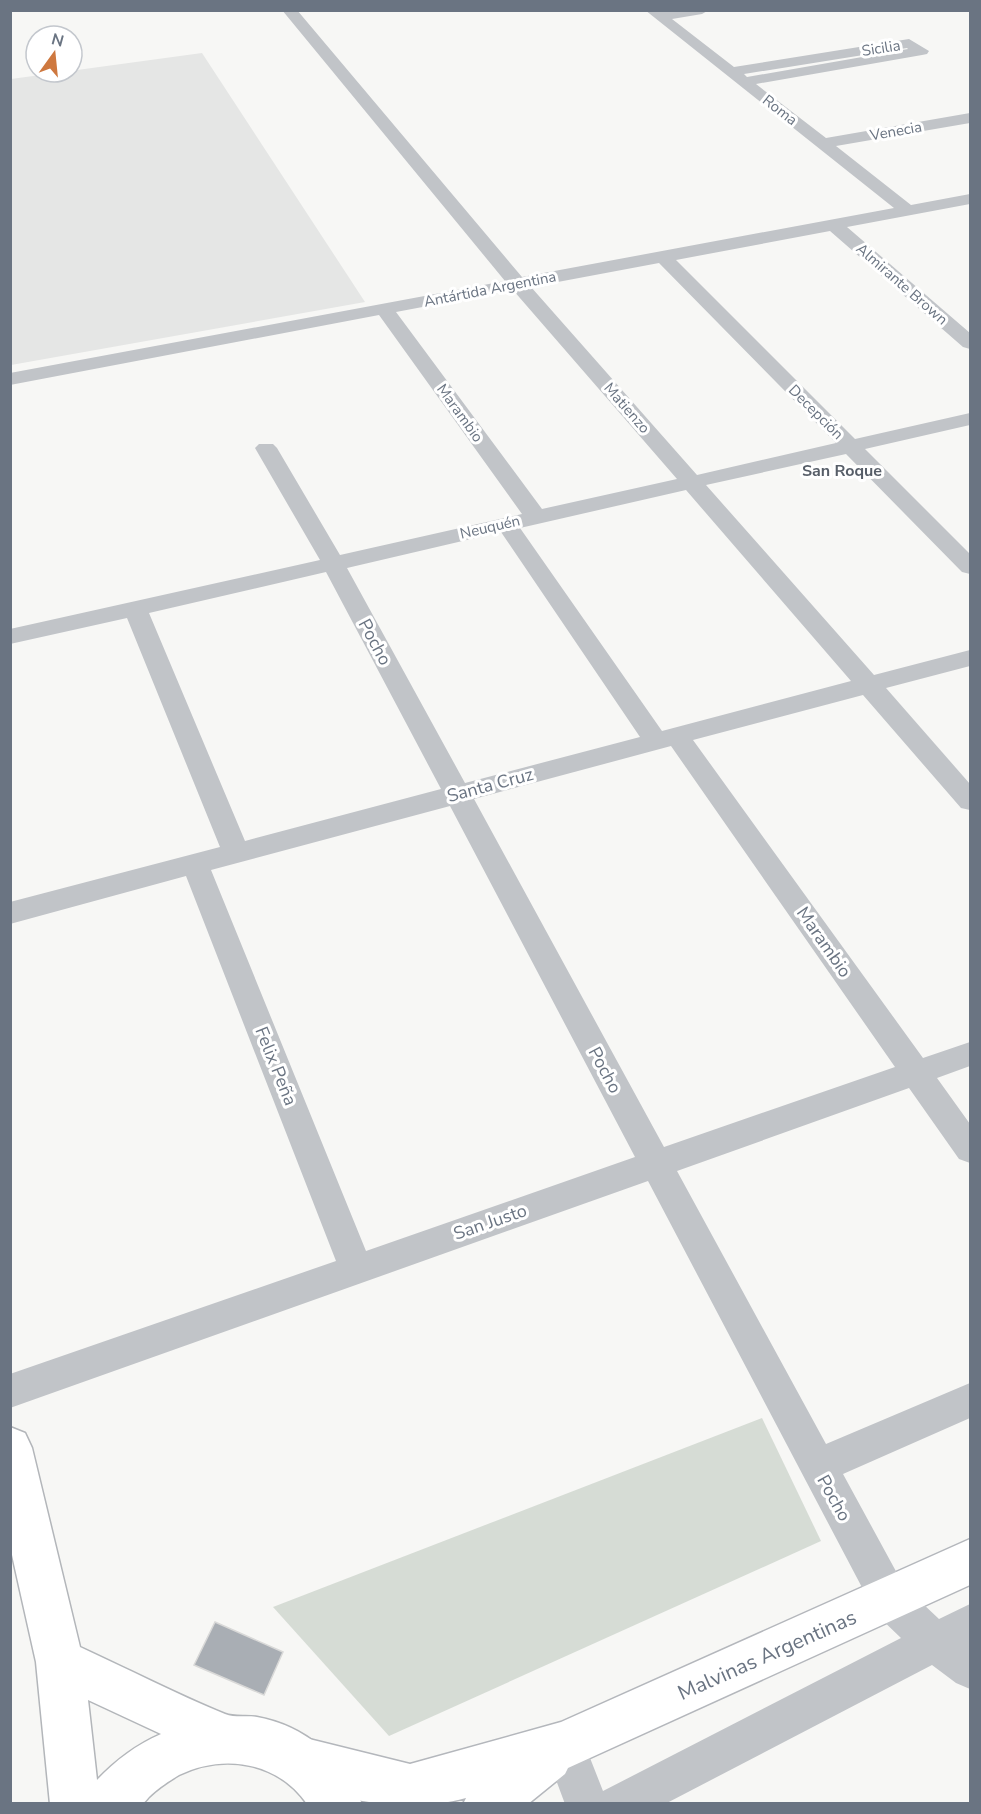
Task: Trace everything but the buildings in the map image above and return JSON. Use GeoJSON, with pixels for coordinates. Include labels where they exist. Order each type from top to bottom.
{"type":"FeatureCollection","features":[{"type":"Feature","properties":{"kind":"main road"},"geometry":{"type":"LineString","coordinates":[[10,1448],[60,1662],[75,1803]]}},
{"type":"Feature","properties":{"kind":"main road","name":"Malvinas Argentinas"},"geometry":{"type":"LineString","coordinates":[[299,1761],[410,1790],[564,1745],[970,1562]]}},
{"type":"Feature","properties":{"kind":"main road"},"geometry":{"type":"LineString","coordinates":[[60,1662],[223,1738]]}},
{"type":"Feature","properties":{"kind":"main road"},"geometry":{"type":"LineString","coordinates":[[108,1803],[150,1763],[182,1747],[223,1738],[250,1740],[276,1748],[299,1761],[318,1778],[337,1803]]}},
{"type":"Feature","properties":{"kind":"main road","name":"Malvinas Argentinas"},"geometry":{"type":"LineString","coordinates":[[488,1803],[564,1745]]}},
{"type":"Feature","properties":{"kind":"street","name":"Matienzo"},"geometry":{"type":"LineString","coordinates":[[290,10],[518,284],[970,801]]}},
{"type":"Feature","properties":{"kind":"street"},"geometry":{"type":"LineString","coordinates":[[656,14],[702,10]]}},
{"type":"Feature","properties":{"kind":"street","name":"Roma"},"geometry":{"type":"LineString","coordinates":[[656,14],[907,210]]}},
{"type":"Feature","properties":{"kind":"street","name":"Sicilia"},"geometry":{"type":"LineString","coordinates":[[909,43],[922,51],[737,77],[909,43]]}},
{"type":"Feature","properties":{"kind":"street","name":"Venecia"},"geometry":{"type":"LineString","coordinates":[[822,144],[970,118]]}},
{"type":"Feature","properties":{"kind":"street","name":"Antártida Argentina"},"geometry":{"type":"LineString","coordinates":[[10,379],[970,199]]}},
{"type":"Feature","properties":{"kind":"street","name":"Almirante Brown"},"geometry":{"type":"LineString","coordinates":[[832,224],[970,343]]}},
{"type":"Feature","properties":{"kind":"street","name":"Decepción"},"geometry":{"type":"LineString","coordinates":[[663,256],[970,567]]}},
{"type":"Feature","properties":{"kind":"street","name":"Marambio"},"geometry":{"type":"LineString","coordinates":[[384,309],[536,517]]}},
{"type":"Feature","properties":{"kind":"street","name":"Neuquén"},"geometry":{"type":"LineString","coordinates":[[10,637],[970,419]]}},
{"type":"Feature","properties":{"kind":"street","name":"Pocho"},"geometry":{"type":"LineString","coordinates":[[266,448],[333,563],[890,1600],[935,1643],[970,1669]]}},
{"type":"Feature","properties":{"kind":"street","name":"Marambio"},"geometry":{"type":"LineString","coordinates":[[506,524],[916,1073],[970,1149]]}},
{"type":"Feature","properties":{"kind":"street"},"geometry":{"type":"LineString","coordinates":[[135,608],[236,853]]}},
{"type":"Feature","properties":{"kind":"street","name":"Santa Cruz"},"geometry":{"type":"LineString","coordinates":[[10,913],[970,658]]}},
{"type":"Feature","properties":{"kind":"street","name":"Felix Peña"},"geometry":{"type":"LineString","coordinates":[[195,864],[356,1269]]}},
{"type":"Feature","properties":{"kind":"street","name":"San Justo"},"geometry":{"type":"LineString","coordinates":[[10,1391],[970,1054]]}},
{"type":"Feature","properties":{"kind":"street"},"geometry":{"type":"LineString","coordinates":[[817,1467],[970,1400]]}},
{"type":"Feature","properties":{"kind":"street"},"geometry":{"type":"LineString","coordinates":[[619,1803],[970,1624]]}},
{"type":"Feature","properties":{"kind":"street"},"geometry":{"type":"LineString","coordinates":[[564,1745],[587,1803]]}},
{"type":"Feature","properties":{"kind":"shaded area"},"geometry":{"type":"Polygon","coordinates":[[[202,53],[365,302],[11,365],[11,79],[24,77],[24,84],[84,84],[84,69],[202,53]]]}},
{"type":"Feature","properties":{"kind":"shaded area"},"geometry":{"type":"Polygon","coordinates":[[[762,1418],[821,1541],[389,1736],[273,1607],[762,1418]]]}},
{"type":"Feature","properties":{"kind":"district","name":"San Roque"},"geometry":{"type":"Point","coordinates":[842,470]}}]}
